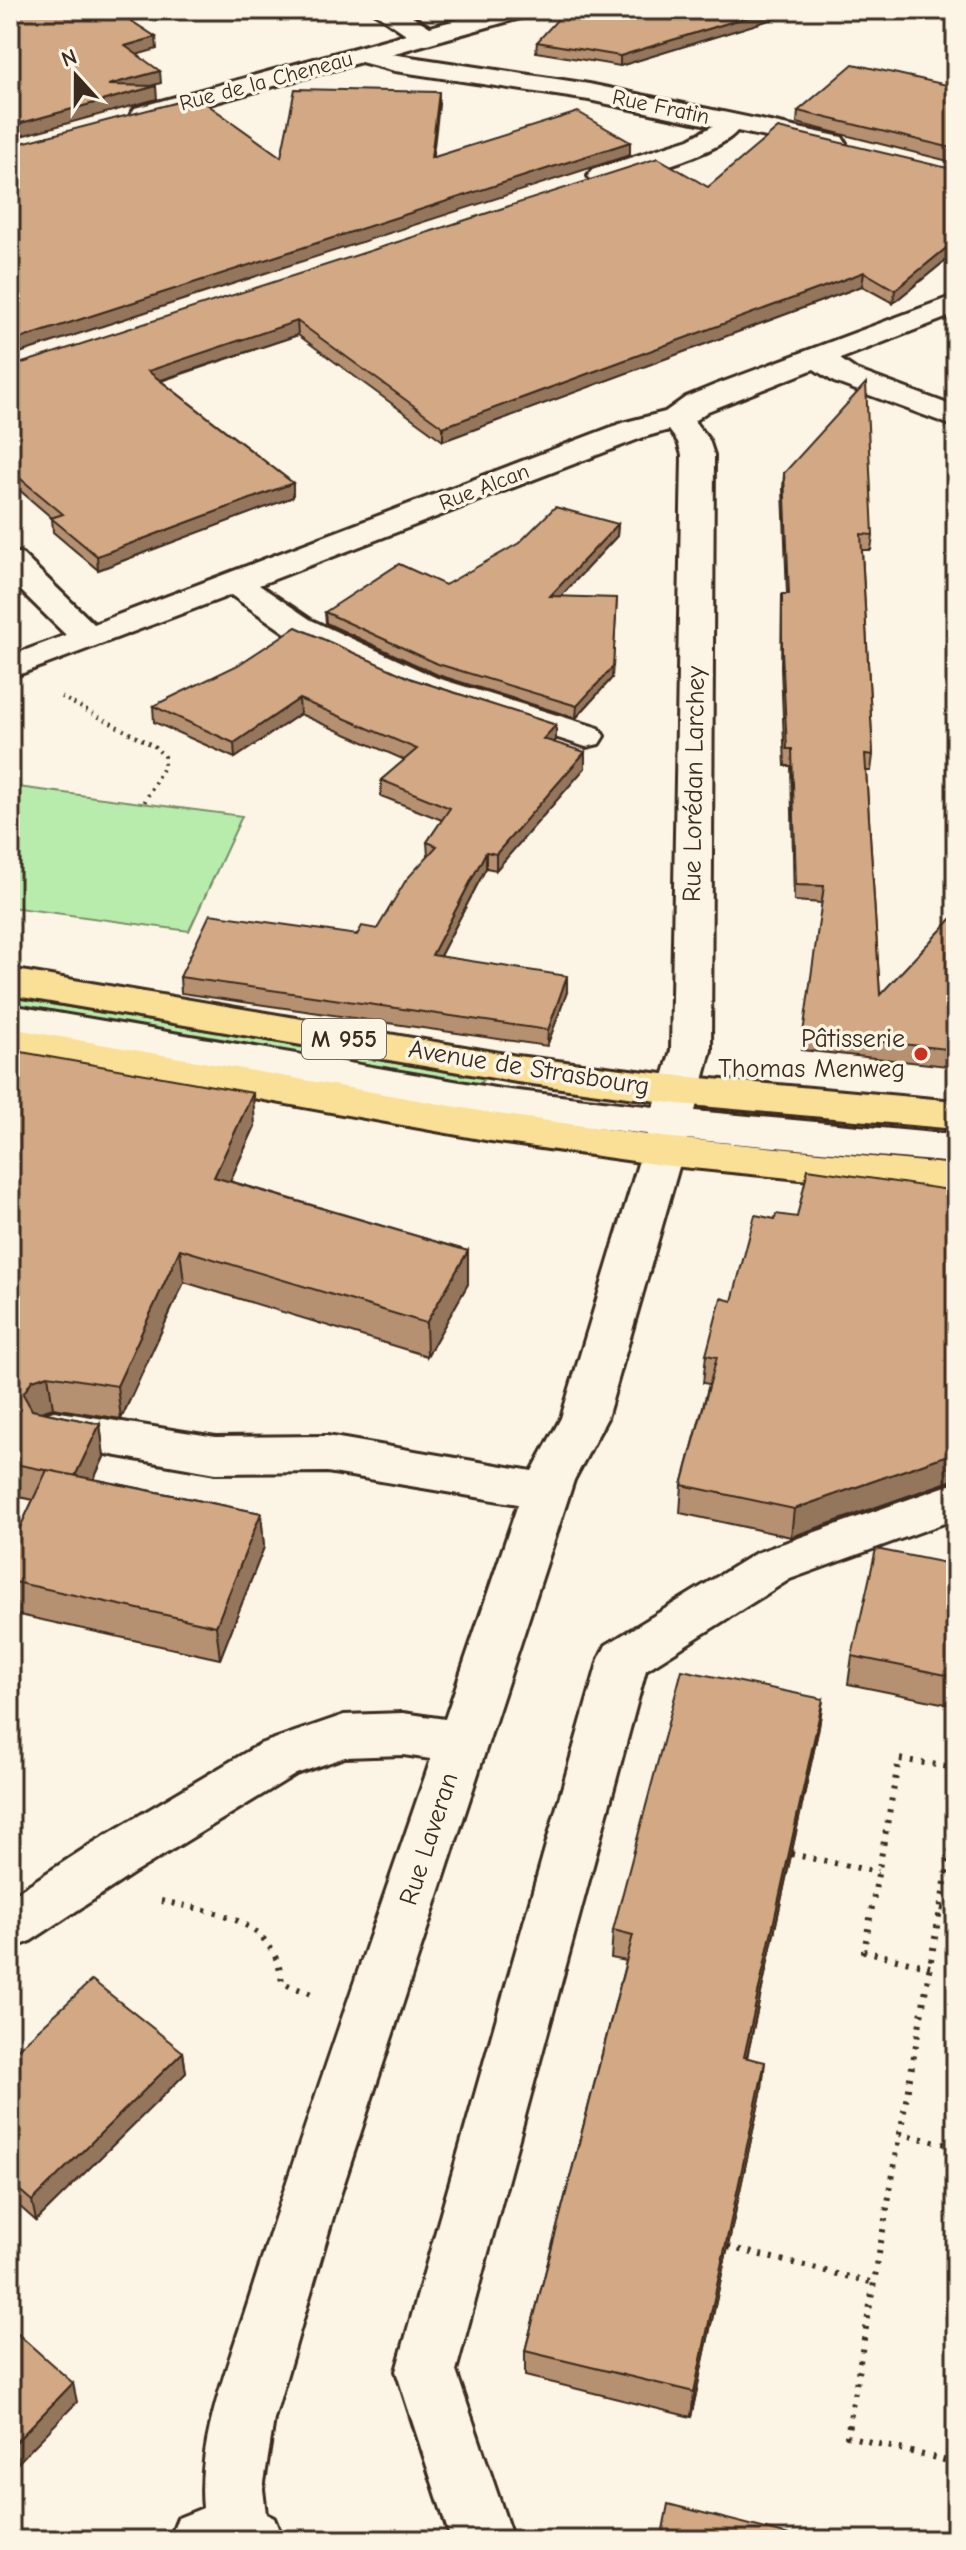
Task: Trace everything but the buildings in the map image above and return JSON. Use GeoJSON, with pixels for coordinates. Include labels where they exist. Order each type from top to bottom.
{"type":"FeatureCollection","features":[{"type":"Feature","properties":{"kind":"main road","name":"Avenue de Strasbourg"},"geometry":{"type":"LineString","coordinates":[[10,982],[517,1069],[671,1122],[956,1180]]}},
{"type":"Feature","properties":{"kind":"main road","name":"Avenue de Strasbourg"},"geometry":{"type":"LineString","coordinates":[[10,1041],[491,1127],[956,1115]]}},
{"type":"Feature","properties":{"kind":"street"},"geometry":{"type":"LineString","coordinates":[[384,10],[428,37]]}},
{"type":"Feature","properties":{"kind":"street","name":"Rue de la Cheneau"},"geometry":{"type":"LineString","coordinates":[[117,121],[522,10]]}},
{"type":"Feature","properties":{"kind":"street","name":"Rue Fratin"},"geometry":{"type":"LineString","coordinates":[[363,55],[395,63],[589,92],[862,150]]}},
{"type":"Feature","properties":{"kind":"street"},"geometry":{"type":"LineString","coordinates":[[579,184],[699,145],[719,136],[731,122]]}},
{"type":"Feature","properties":{"kind":"street","name":"Rue Alcan"},"geometry":{"type":"LineString","coordinates":[[10,668],[633,430],[676,419],[697,404],[956,304]]}},
{"type":"Feature","properties":{"kind":"street"},"geometry":{"type":"LineString","coordinates":[[817,357],[845,376],[956,418]]}},
{"type":"Feature","properties":{"kind":"street","name":"Rue Lorédan Larchey"},"geometry":{"type":"LineString","coordinates":[[671,1122],[691,1050],[698,455],[693,440],[676,419]]}},
{"type":"Feature","properties":{"kind":"street"},"geometry":{"type":"LineString","coordinates":[[10,561],[88,637]]}},
{"type":"Feature","properties":{"kind":"street"},"geometry":{"type":"LineString","coordinates":[[235,582],[299,627],[425,685],[586,736]]}},
{"type":"Feature","properties":{"kind":"street","name":"Avenue de Strasbourg"},"geometry":{"type":"LineString","coordinates":[[10,1018],[501,1103],[956,1156]]}},
{"type":"Feature","properties":{"kind":"street","name":"Avenue de Strasbourg"},"geometry":{"type":"LineString","coordinates":[[671,1122],[956,1149]]}},
{"type":"Feature","properties":{"kind":"street","name":"Rue Laveran"},"geometry":{"type":"LineString","coordinates":[[230,2539],[232,2489],[243,2419],[305,2214],[546,1491],[584,1418],[671,1122]]}},
{"type":"Feature","properties":{"kind":"street"},"geometry":{"type":"LineString","coordinates":[[54,1428],[216,1455],[327,1454],[546,1491]]}},
{"type":"Feature","properties":{"kind":"street"},"geometry":{"type":"LineString","coordinates":[[482,2540],[426,2371],[624,1659],[773,1566],[949,1503],[956,1505]]}},
{"type":"Feature","properties":{"kind":"street"},"geometry":{"type":"LineString","coordinates":[[10,1926],[115,1857],[278,1759],[344,1736],[403,1734],[461,1742]]}},
{"type":"Feature","properties":{"kind":"path"},"geometry":{"type":"LineString","coordinates":[[49,691],[154,746],[164,756],[164,765],[144,803]]}},
{"type":"Feature","properties":{"kind":"path"},"geometry":{"type":"LineString","coordinates":[[930,1967],[864,1951],[899,1759],[954,1768],[956,1731]]}},
{"type":"Feature","properties":{"kind":"path"},"geometry":{"type":"LineString","coordinates":[[956,1820],[847,2436],[956,2463]]}},
{"type":"Feature","properties":{"kind":"path"},"geometry":{"type":"LineString","coordinates":[[791,1854],[878,1872]]}},
{"type":"Feature","properties":{"kind":"path"},"geometry":{"type":"LineString","coordinates":[[115,1857],[154,1899],[205,1910],[258,1932],[281,1965],[282,1983],[371,2016]]}},
{"type":"Feature","properties":{"kind":"path"},"geometry":{"type":"LineString","coordinates":[[941,1908],[956,1911]]}},
{"type":"Feature","properties":{"kind":"path"},"geometry":{"type":"LineString","coordinates":[[900,2134],[956,2146]]}},
{"type":"Feature","properties":{"kind":"path"},"geometry":{"type":"LineString","coordinates":[[728,2247],[875,2283]]}},
{"type":"Feature","properties":{"kind":"green space"},"geometry":{"type":"Polygon","coordinates":[[[10,786],[242,816],[189,931],[10,907],[10,786]]]}},
{"type":"Feature","properties":{"kind":"green space"},"geometry":{"type":"Polygon","coordinates":[[[10,997],[484,1078],[480,1085],[10,1004],[10,997]]]}},
{"type":"Feature","properties":{"kind":"place","name":"Pâtisserie Thomas Menweg"},"geometry":{"type":"Point","coordinates":[921,1054]}}]}
